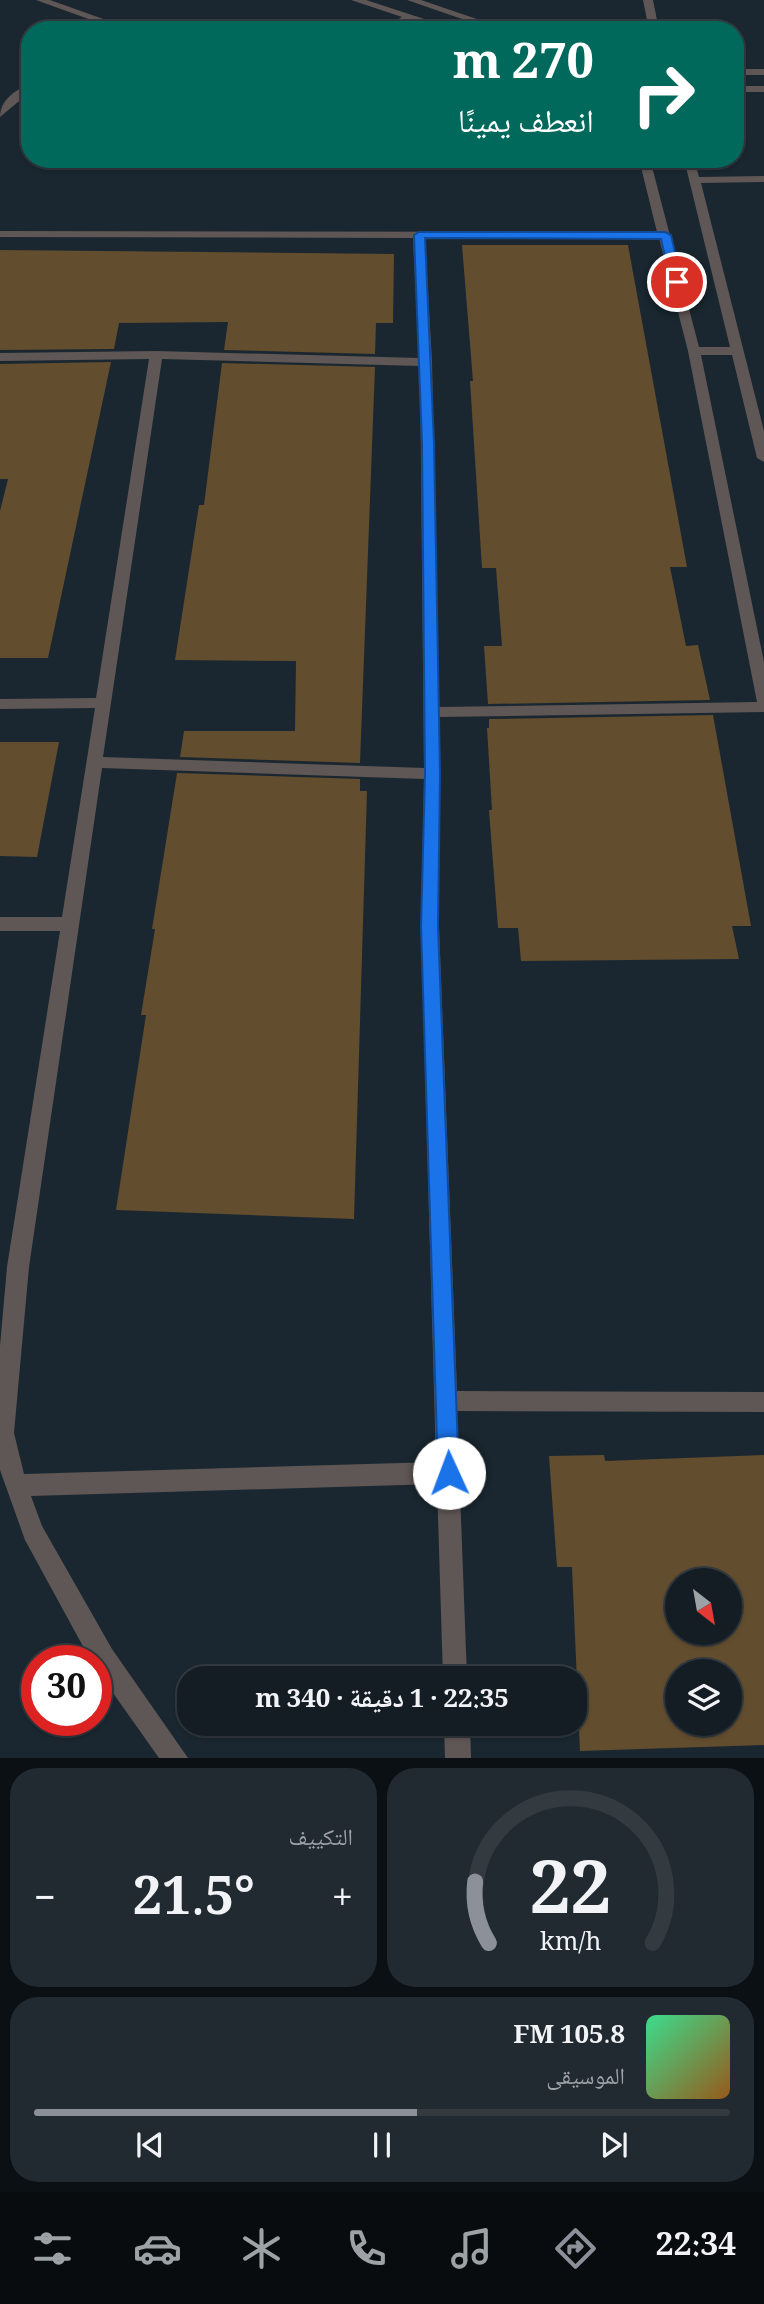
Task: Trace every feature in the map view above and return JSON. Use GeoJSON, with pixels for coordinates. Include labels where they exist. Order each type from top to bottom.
{"type":"FeatureCollection","features":[{"type":"Feature","properties":{"kind":"street"},"geometry":{"type":"LineString","coordinates":[[41,0],[103,21]]}},
{"type":"Feature","properties":{"kind":"street"},"geometry":{"type":"LineString","coordinates":[[356,0],[426,21]]}},
{"type":"Feature","properties":{"kind":"street"},"geometry":{"type":"LineString","coordinates":[[412,0],[476,21]]}},
{"type":"Feature","properties":{"kind":"street"},"geometry":{"type":"LineString","coordinates":[[648,0],[652,21]]}},
{"type":"Feature","properties":{"kind":"street"},"geometry":{"type":"LineString","coordinates":[[402,21],[411,16]]}},
{"type":"Feature","properties":{"kind":"street"},"geometry":{"type":"LineString","coordinates":[[744,72],[764,72]]}},
{"type":"Feature","properties":{"kind":"street"},"geometry":{"type":"LineString","coordinates":[[744,89],[764,89]]}},
{"type":"Feature","properties":{"kind":"street"},"geometry":{"type":"LineString","coordinates":[[2,107],[21,93]]}},
{"type":"Feature","properties":{"kind":"street"},"geometry":{"type":"LineString","coordinates":[[646,168],[694,351],[764,701]]}},
{"type":"Feature","properties":{"kind":"street"},"geometry":{"type":"LineString","coordinates":[[692,168],[735,351],[764,458]]}},
{"type":"Feature","properties":{"kind":"street"},"geometry":{"type":"LineString","coordinates":[[695,180],[764,179]]}},
{"type":"Feature","properties":{"kind":"street"},"geometry":{"type":"LineString","coordinates":[[0,234],[665,235]]}},
{"type":"Feature","properties":{"kind":"street"},"geometry":{"type":"LineString","coordinates":[[419,235],[426,362],[432,712],[430,927],[455,1666]]}},
{"type":"Feature","properties":{"kind":"street"},"geometry":{"type":"LineString","coordinates":[[694,351],[735,351]]}},
{"type":"Feature","properties":{"kind":"street"},"geometry":{"type":"LineString","coordinates":[[0,357],[156,355],[426,362]]}},
{"type":"Feature","properties":{"kind":"street"},"geometry":{"type":"LineString","coordinates":[[156,355],[71,924],[9,1267],[3,1433],[15,1485],[33,1532],[103,1658],[175,1758]]}},
{"type":"Feature","properties":{"kind":"street"},"geometry":{"type":"LineString","coordinates":[[0,704],[104,703]]}},
{"type":"Feature","properties":{"kind":"street"},"geometry":{"type":"LineString","coordinates":[[432,712],[764,707]]}},
{"type":"Feature","properties":{"kind":"street"},"geometry":{"type":"LineString","coordinates":[[95,762],[432,774]]}},
{"type":"Feature","properties":{"kind":"street"},"geometry":{"type":"LineString","coordinates":[[0,924],[71,924]]}},
{"type":"Feature","properties":{"kind":"street"},"geometry":{"type":"LineString","coordinates":[[446,1401],[764,1402]]}},
{"type":"Feature","properties":{"kind":"street"},"geometry":{"type":"LineString","coordinates":[[15,1485],[449,1473]]}},
{"type":"Feature","properties":{"kind":"street"},"geometry":{"type":"LineString","coordinates":[[457,1736],[458,1758]]}},
{"type":"Feature","properties":{"kind":"building"},"geometry":{"type":"Polygon","coordinates":[[[462,245],[628,245],[687,567],[670,567],[686,646],[698,645],[710,700],[488,704],[484,646],[502,646],[496,568],[482,568],[470,381],[473,381],[462,245]]]}},
{"type":"Feature","properties":{"kind":"building"},"geometry":{"type":"Polygon","coordinates":[[[0,250],[394,254],[393,323],[376,323],[375,354],[224,350],[228,322],[119,323],[114,349],[0,350],[0,250]]]}},
{"type":"Feature","properties":{"kind":"building"},"geometry":{"type":"Polygon","coordinates":[[[111,362],[48,658],[0,658],[0,511],[8,479],[0,479],[0,364],[111,362]]]}},
{"type":"Feature","properties":{"kind":"building"},"geometry":{"type":"Polygon","coordinates":[[[222,363],[375,367],[360,763],[180,757],[184,731],[295,731],[296,661],[175,660],[199,505],[204,505],[222,363]]]}},
{"type":"Feature","properties":{"kind":"building"},"geometry":{"type":"Polygon","coordinates":[[[713,715],[751,926],[732,926],[739,959],[521,961],[518,928],[498,928],[489,810],[492,810],[487,728],[489,719],[713,715]]]}},
{"type":"Feature","properties":{"kind":"building"},"geometry":{"type":"Polygon","coordinates":[[[0,742],[59,742],[37,857],[0,856],[0,742]]]}},
{"type":"Feature","properties":{"kind":"building"},"geometry":{"type":"Polygon","coordinates":[[[177,773],[360,779],[360,791],[367,791],[354,1219],[116,1210],[146,1015],[141,1015],[155,929],[152,929],[177,773]]]}},
{"type":"Feature","properties":{"kind":"building"},"geometry":{"type":"Polygon","coordinates":[[[604,1455],[605,1461],[764,1455],[764,1745],[580,1751],[579,1736],[587,1736],[587,1666],[576,1666],[572,1567],[557,1567],[549,1456],[604,1455]]]}},
{"type":"Feature","properties":{"kind":"route"},"geometry":{"type":"LineString","coordinates":[[449,1473],[430,927],[432,774],[428,443],[419,235],[665,235],[677,282]]}}]}
